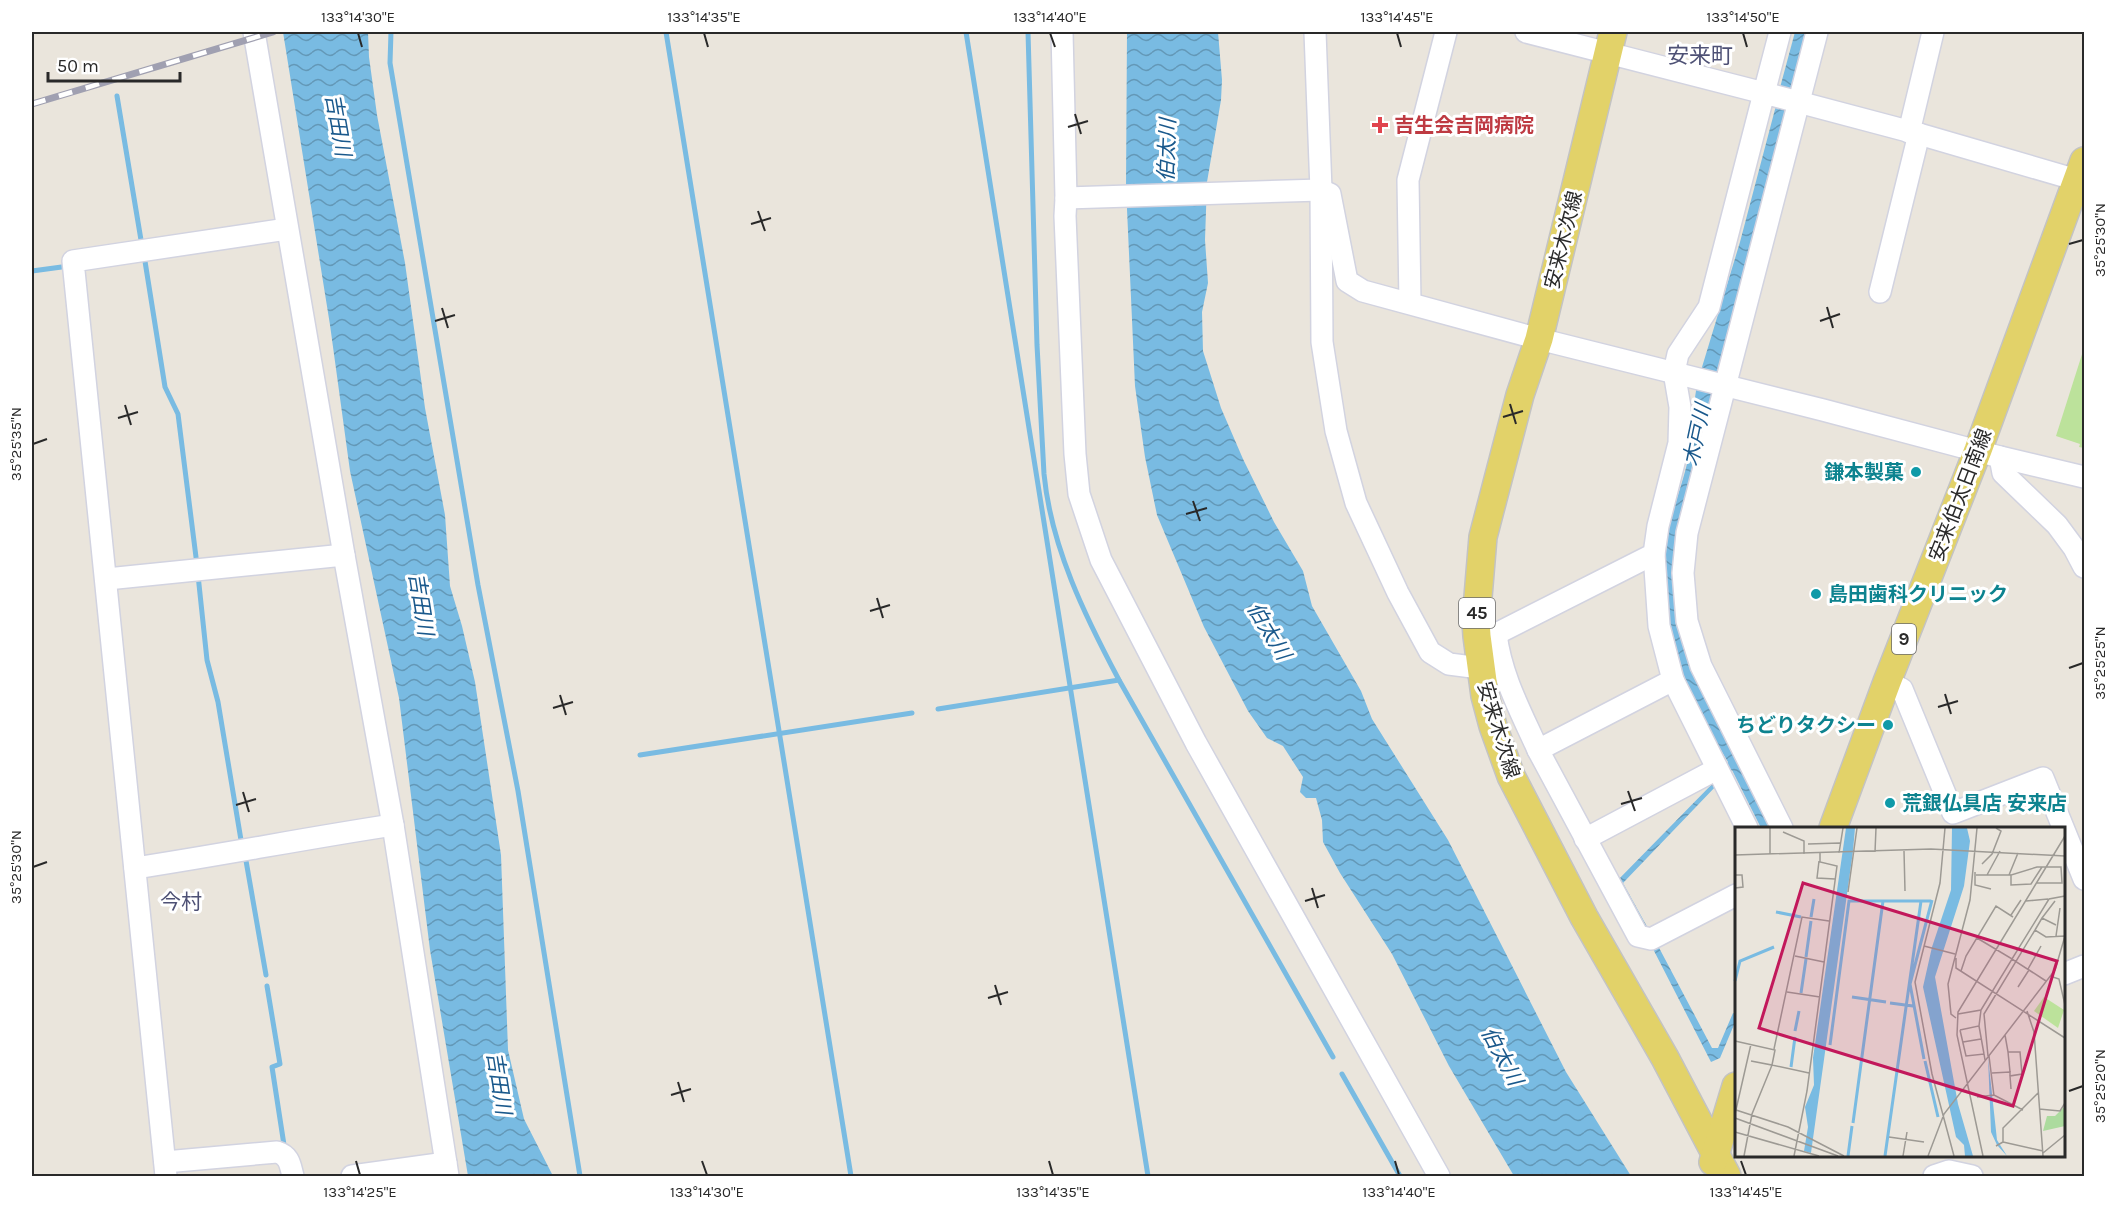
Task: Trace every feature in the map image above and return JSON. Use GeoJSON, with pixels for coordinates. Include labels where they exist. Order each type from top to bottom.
{"type":"FeatureCollection","features":[{"type":"Feature","properties":{"kind":"main road","name":"安来木次線"},"geometry":{"type":"LineString","coordinates":[[1611,41],[1539,339],[1520,395],[1484,537],[1476,621],[1487,635],[1480,668],[1502,755],[1521,798],[1584,917],[1665,1058],[1717,1169]]}},
{"type":"Feature","properties":{"kind":"main road","name":"安来伯太日南線"},"geometry":{"type":"LineString","coordinates":[[1833,827],[1887,682],[1989,454],[2081,171]]}},
{"type":"Feature","properties":{"kind":"main road"},"geometry":{"type":"LineString","coordinates":[[1717,1169],[1735,1094]]}},
{"type":"Feature","properties":{"kind":"street"},"geometry":{"type":"LineString","coordinates":[[254,32],[393,825],[447,1170],[352,1176]]}},
{"type":"Feature","properties":{"kind":"street"},"geometry":{"type":"LineString","coordinates":[[1062,32],[1072,198],[1065,216],[1075,454],[1080,494],[1101,560],[1196,743],[1439,1176]]}},
{"type":"Feature","properties":{"kind":"street"},"geometry":{"type":"LineString","coordinates":[[1316,32],[1316,190],[1322,342],[1336,431],[1356,502],[1398,593],[1430,652],[1449,664],[1480,668]]}},
{"type":"Feature","properties":{"kind":"street"},"geometry":{"type":"LineString","coordinates":[[1410,303],[1408,180],[1446,32]]}},
{"type":"Feature","properties":{"kind":"street"},"geometry":{"type":"LineString","coordinates":[[1526,32],[1611,41],[1783,98],[1914,133],[2081,171]]}},
{"type":"Feature","properties":{"kind":"street"},"geometry":{"type":"LineString","coordinates":[[1780,32],[1783,98],[1713,383],[1687,533],[1683,573],[1687,621],[1701,666],[1782,827]]}},
{"type":"Feature","properties":{"kind":"street"},"geometry":{"type":"LineString","coordinates":[[1746,827],[1673,680],[1659,626],[1654,554],[1658,526],[1679,443],[1680,407],[1674,372],[1678,354],[1709,307],[1783,98],[1817,32]]}},
{"type":"Feature","properties":{"kind":"street"},"geometry":{"type":"LineString","coordinates":[[1880,292],[1933,32]]}},
{"type":"Feature","properties":{"kind":"street"},"geometry":{"type":"LineString","coordinates":[[1072,198],[1316,190],[1330,194],[1347,280],[1363,291],[1539,339],[2085,477]]}},
{"type":"Feature","properties":{"kind":"street"},"geometry":{"type":"LineString","coordinates":[[287,229],[73,261],[165,1169],[278,1152],[289,1160],[293,1176]]}},
{"type":"Feature","properties":{"kind":"street"},"geometry":{"type":"LineString","coordinates":[[1989,454],[2003,473],[2057,525],[2085,567]]}},
{"type":"Feature","properties":{"kind":"street"},"geometry":{"type":"LineString","coordinates":[[1654,554],[1487,635],[1498,652],[1504,676],[1538,750],[1638,936],[1651,939],[1735,896]]}},
{"type":"Feature","properties":{"kind":"street"},"geometry":{"type":"LineString","coordinates":[[107,579],[344,555]]}},
{"type":"Feature","properties":{"kind":"street"},"geometry":{"type":"LineString","coordinates":[[1538,750],[1673,680]]}},
{"type":"Feature","properties":{"kind":"street"},"geometry":{"type":"LineString","coordinates":[[1887,682],[1902,688],[1956,821],[2043,778],[2063,827]]}},
{"type":"Feature","properties":{"kind":"street"},"geometry":{"type":"LineString","coordinates":[[1585,839],[1717,769]]}},
{"type":"Feature","properties":{"kind":"street"},"geometry":{"type":"LineString","coordinates":[[135,868],[239,852],[302,838],[393,825]]}},
{"type":"Feature","properties":{"kind":"street"},"geometry":{"type":"LineString","coordinates":[[2065,831],[2085,879]]}},
{"type":"Feature","properties":{"kind":"street"},"geometry":{"type":"LineString","coordinates":[[2065,974],[2085,966]]}},
{"type":"Feature","properties":{"kind":"street"},"geometry":{"type":"LineString","coordinates":[[1944,1170],[1972,1176]]}},
{"type":"Feature","properties":{"kind":"green space"},"geometry":{"type":"Polygon","coordinates":[[[2084,348],[2084,448],[2079,447],[2080,444],[2056,436],[2084,348]]]}},
{"type":"Feature","properties":{"kind":"water","name":"吉田川"},"geometry":{"type":"Polygon","coordinates":[[[283,32],[368,32],[377,115],[405,263],[425,408],[445,515],[450,586],[475,682],[501,855],[508,1050],[524,1119],[553,1176],[468,1176],[430,950],[399,698],[350,471],[330,325],[283,32]]]}},
{"type":"Feature","properties":{"kind":"water","name":"伯太川"},"geometry":{"type":"Polygon","coordinates":[[[1127,32],[1218,32],[1222,80],[1221,100],[1207,182],[1205,240],[1208,283],[1202,312],[1203,351],[1221,408],[1274,522],[1303,571],[1312,606],[1361,691],[1372,719],[1448,840],[1566,1072],[1631,1176],[1514,1176],[1449,1066],[1392,954],[1323,842],[1322,820],[1316,798],[1306,798],[1300,792],[1303,777],[1283,746],[1267,738],[1248,711],[1204,627],[1157,515],[1145,457],[1135,386],[1126,187],[1127,32]]]}},
{"type":"Feature","properties":{"kind":"water"},"geometry":{"type":"Polygon","coordinates":[[[1795,32],[1808,32],[1792,98],[1778,95],[1795,32]]]}},
{"type":"Feature","properties":{"kind":"water"},"geometry":{"type":"Polygon","coordinates":[[[1778,98],[1790,101],[1718,382],[1699,377],[1740,242],[1778,98]]]}},
{"type":"Feature","properties":{"kind":"water","name":"木戸川"},"geometry":{"type":"Polygon","coordinates":[[[1698,380],[1717,385],[1681,530],[1691,662],[1717,723],[1772,827],[1760,827],[1732,770],[1727,775],[1724,770],[1728,762],[1684,681],[1670,637],[1664,584],[1666,549],[1670,522],[1688,459],[1698,380]]]}},
{"type":"Feature","properties":{"kind":"water"},"geometry":{"type":"Polygon","coordinates":[[[1716,780],[1718,784],[1623,883],[1650,932],[1643,932],[1616,882],[1716,780]]]}},
{"type":"Feature","properties":{"kind":"water"},"geometry":{"type":"Polygon","coordinates":[[[1656,942],[1712,1048],[1718,1048],[1733,1013],[1735,1014],[1735,1022],[1720,1058],[1711,1062],[1651,945],[1656,942]]]}},
{"type":"Feature","properties":{"kind":"waterway"},"geometry":{"type":"LineString","coordinates":[[391,32],[390,63],[478,585],[518,791],[580,1176]]}},
{"type":"Feature","properties":{"kind":"waterway"},"geometry":{"type":"LineString","coordinates":[[666,32],[851,1176]]}},
{"type":"Feature","properties":{"kind":"waterway"},"geometry":{"type":"LineString","coordinates":[[966,32],[1148,1176]]}},
{"type":"Feature","properties":{"kind":"waterway"},"geometry":{"type":"LineString","coordinates":[[1028,32],[1037,345],[1044,474],[1054,528],[1082,606],[1119,680],[1333,1057]]}},
{"type":"Feature","properties":{"kind":"waterway"},"geometry":{"type":"LineString","coordinates":[[117,96],[142,246]]}},
{"type":"Feature","properties":{"kind":"waterway"},"geometry":{"type":"LineString","coordinates":[[144,255],[165,387],[178,414],[197,565]]}},
{"type":"Feature","properties":{"kind":"waterway"},"geometry":{"type":"LineString","coordinates":[[32,271],[69,266]]}},
{"type":"Feature","properties":{"kind":"waterway"},"geometry":{"type":"LineString","coordinates":[[198,575],[207,660],[218,702],[242,846]]}},
{"type":"Feature","properties":{"kind":"waterway"},"geometry":{"type":"LineString","coordinates":[[938,709],[1119,680]]}},
{"type":"Feature","properties":{"kind":"waterway"},"geometry":{"type":"LineString","coordinates":[[640,755],[912,713]]}},
{"type":"Feature","properties":{"kind":"waterway"},"geometry":{"type":"LineString","coordinates":[[245,855],[266,975]]}},
{"type":"Feature","properties":{"kind":"waterway"},"geometry":{"type":"LineString","coordinates":[[267,986],[280,1064],[272,1067],[284,1145]]}},
{"type":"Feature","properties":{"kind":"waterway"},"geometry":{"type":"LineString","coordinates":[[1342,1074],[1400,1176]]}},
{"type":"Feature","properties":{"kind":"railway"},"geometry":{"type":"LineString","coordinates":[[32,104],[273,32]]}},
{"type":"Feature","properties":{"kind":"place","name":"吉生会吉岡病院"},"geometry":{"type":"Point","coordinates":[1380,125]}},
{"type":"Feature","properties":{"kind":"place","name":"鎌本製菓"},"geometry":{"type":"Point","coordinates":[1916,472]}},
{"type":"Feature","properties":{"kind":"place","name":"島田歯科クリニック"},"geometry":{"type":"Point","coordinates":[1816,594]}},
{"type":"Feature","properties":{"kind":"place","name":"ちどりタクシー"},"geometry":{"type":"Point","coordinates":[1888,725]}},
{"type":"Feature","properties":{"kind":"place","name":"荒銀仏具店 安来店"},"geometry":{"type":"Point","coordinates":[1890,803]}},
{"type":"Feature","properties":{"kind":"district","name":"安来町"},"geometry":{"type":"Point","coordinates":[1700,55]}},
{"type":"Feature","properties":{"kind":"district","name":"今村"},"geometry":{"type":"Point","coordinates":[181,902]}}]}
